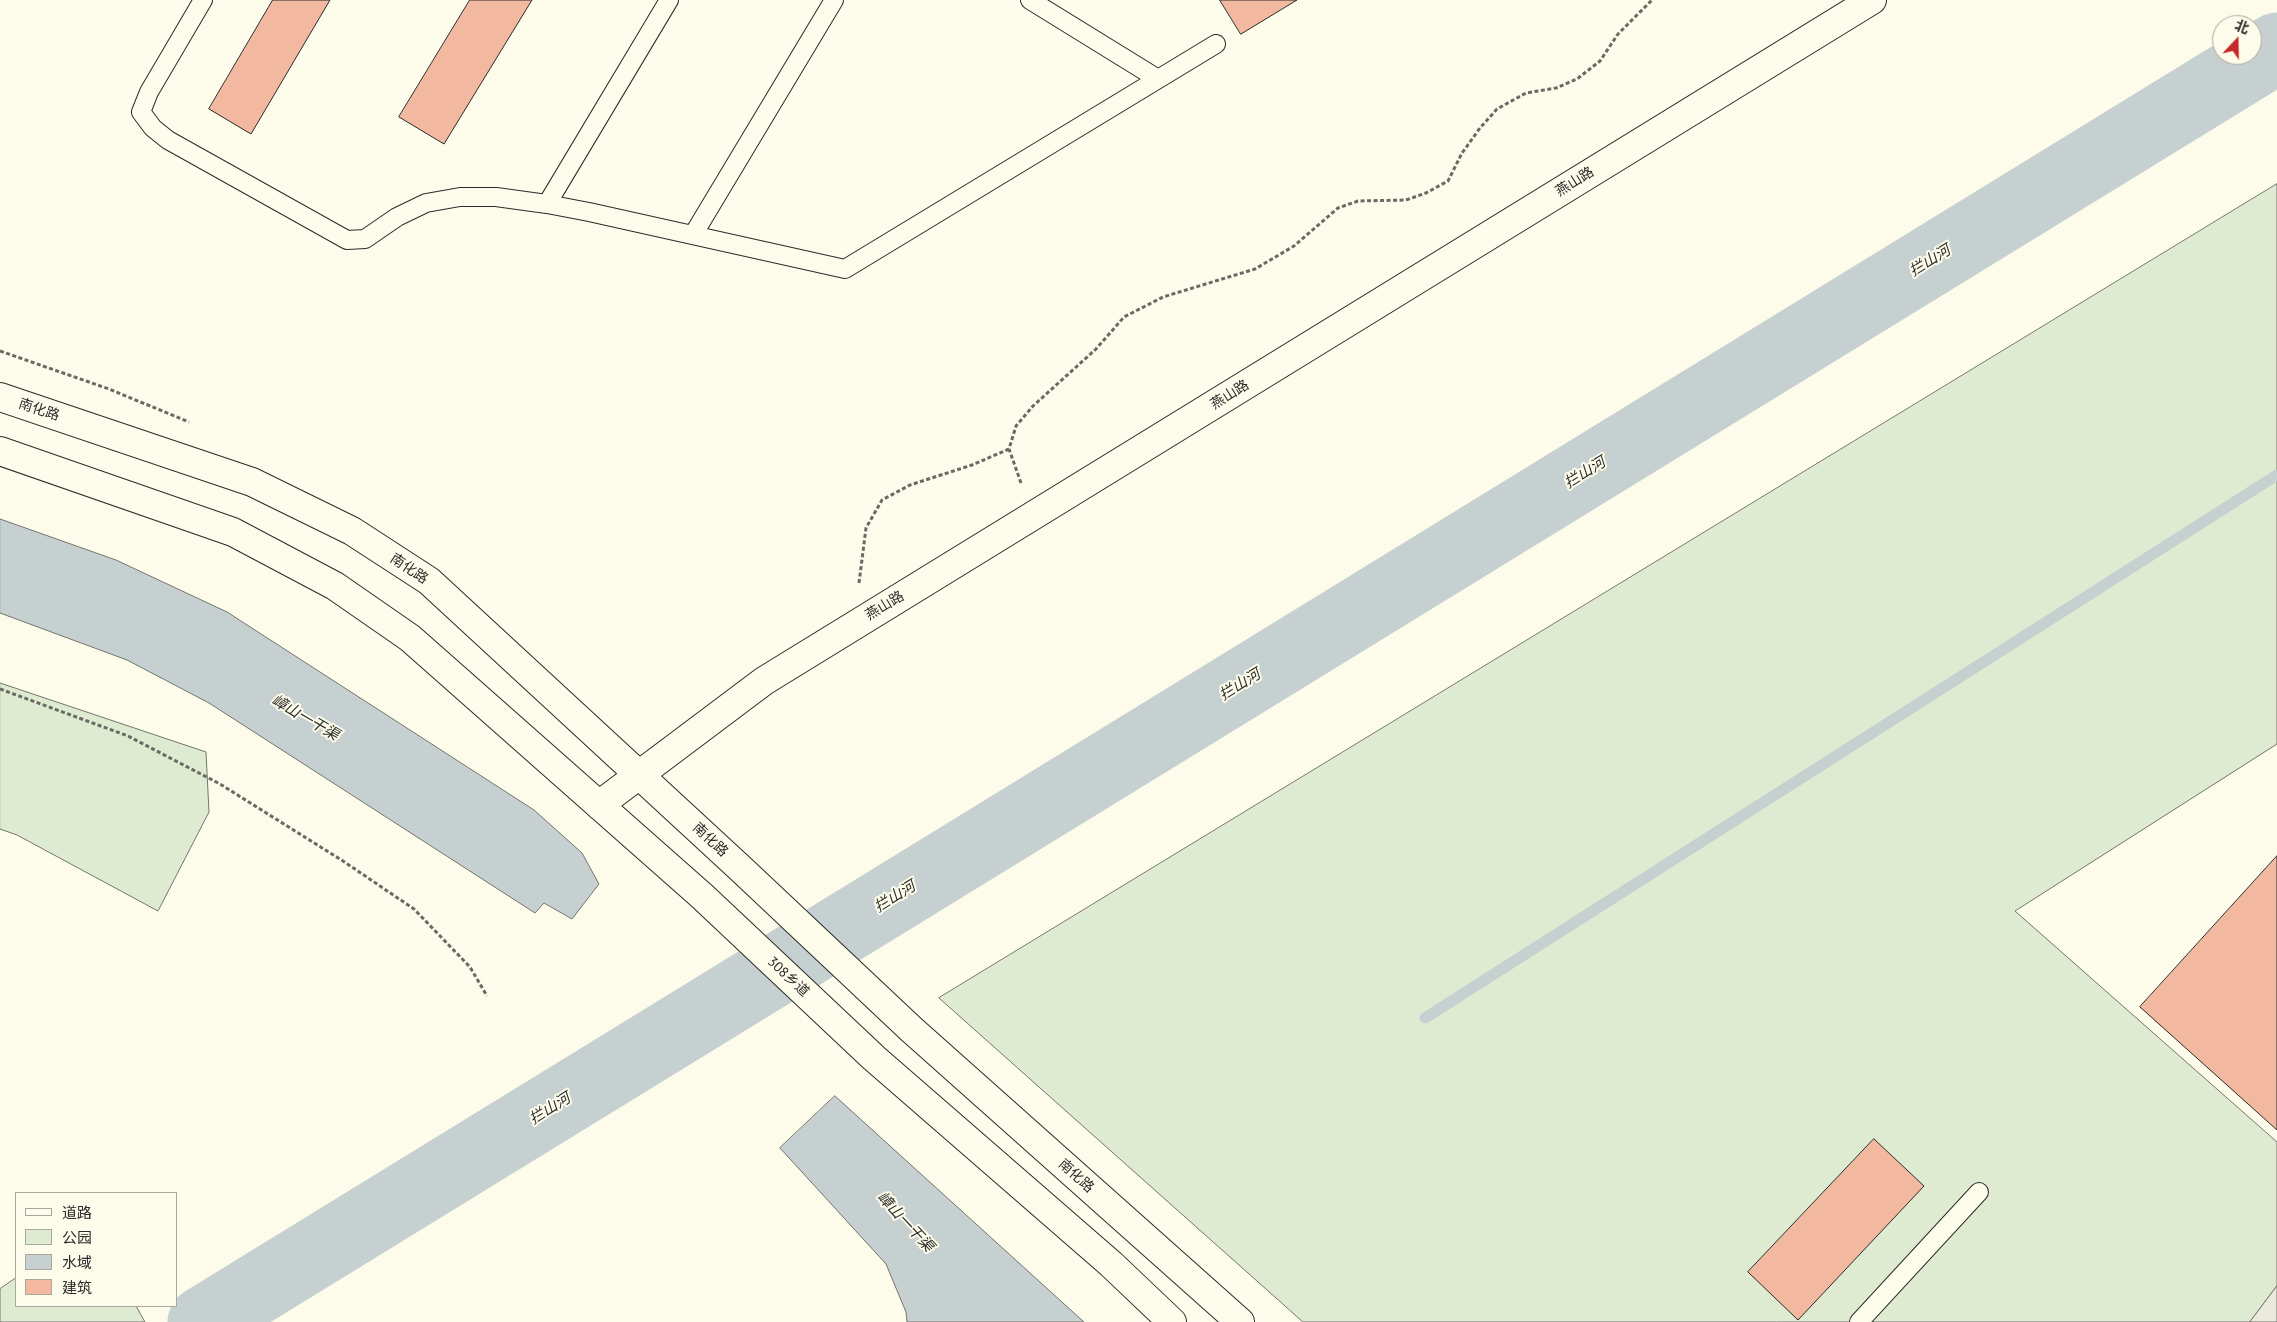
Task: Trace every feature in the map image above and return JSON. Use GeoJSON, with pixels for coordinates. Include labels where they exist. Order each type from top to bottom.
{"type":"FeatureCollection","features":[{"type":"Feature","properties":{"kind":"main road","name":"燕山路"},"geometry":{"type":"LineString","coordinates":[[600,805],[764,681],[1872,0]]}},
{"type":"Feature","properties":{"kind":"main road","name":"南化路"},"geometry":{"type":"LineString","coordinates":[[0,397],[252,482],[352,531],[429,581],[640,775],[911,1029],[1240,1322]]}},
{"type":"Feature","properties":{"kind":"main road"},"geometry":{"type":"LineString","coordinates":[[0,451],[233,532],[335,586],[410,638],[600,805]]}},
{"type":"Feature","properties":{"kind":"main road","name":"308乡道"},"geometry":{"type":"LineString","coordinates":[[600,805],[702,896],[874,1058],[1111,1264],[1172,1322]]}},
{"type":"Feature","properties":{"kind":"lane"},"geometry":{"type":"LineString","coordinates":[[203,0],[149,92],[140,112],[153,128],[168,140],[347,240],[365,239],[397,217],[426,203],[460,197],[496,197],[547,204],[845,269],[1216,44]]}},
{"type":"Feature","properties":{"kind":"lane"},"geometry":{"type":"LineString","coordinates":[[547,204],[669,0]]}},
{"type":"Feature","properties":{"kind":"lane"},"geometry":{"type":"LineString","coordinates":[[694,235],[834,0]]}},
{"type":"Feature","properties":{"kind":"lane"},"geometry":{"type":"LineString","coordinates":[[1030,0],[1158,79]]}},
{"type":"Feature","properties":{"kind":"lane"},"geometry":{"type":"LineString","coordinates":[[1859,1322],[1979,1192]]}},
{"type":"Feature","properties":{"kind":"path"},"geometry":{"type":"LineString","coordinates":[[1032,516],[1009,449],[1016,426],[1096,349],[1124,317],[1162,297],[1255,269],[1294,246],[1338,208],[1358,201],[1406,200],[1426,193],[1448,181],[1471,140],[1497,109],[1526,93],[1556,88],[1577,79],[1600,61],[1618,34],[1652,0]]}},
{"type":"Feature","properties":{"kind":"path"},"geometry":{"type":"LineString","coordinates":[[858,623],[860,566],[866,528],[882,500],[910,484],[972,465],[1009,449]]}},
{"type":"Feature","properties":{"kind":"path"},"geometry":{"type":"LineString","coordinates":[[0,689],[128,736],[220,784],[343,861],[414,909],[470,967],[487,996]]}},
{"type":"Feature","properties":{"kind":"green space"},"geometry":{"type":"Polygon","coordinates":[[[2277,184],[2277,744],[2015,911],[2277,1142],[2277,1286],[2250,1322],[1303,1322],[939,998],[2277,184]]]}},
{"type":"Feature","properties":{"kind":"green space"},"geometry":{"type":"Polygon","coordinates":[[[0,683],[206,752],[209,812],[158,911],[17,835],[0,829],[0,683]]]}},
{"type":"Feature","properties":{"kind":"green space"},"geometry":{"type":"Polygon","coordinates":[[[15,1279],[15,1307],[137,1307],[145,1322],[0,1322],[0,1289],[15,1279]]]}},
{"type":"Feature","properties":{"kind":"shaded area"},"geometry":{"type":"Polygon","coordinates":[[[2277,1286],[2277,1322],[2250,1322],[2277,1286]]]}},
{"type":"Feature","properties":{"kind":"water","name":"嶂山一干渠"},"geometry":{"type":"Polygon","coordinates":[[[0,519],[116,560],[227,612],[534,810],[582,853],[599,884],[572,919],[544,903],[535,913],[209,703],[127,660],[0,613],[0,519]]]}},
{"type":"Feature","properties":{"kind":"water","name":"嶂山一干渠"},"geometry":{"type":"Polygon","coordinates":[[[835,1096],[1084,1322],[907,1322],[906,1312],[886,1264],[780,1148],[835,1096]]]}},
{"type":"Feature","properties":{"kind":"building"},"geometry":{"type":"Polygon","coordinates":[[[273,0],[330,0],[251,134],[209,109],[273,0]]]}},
{"type":"Feature","properties":{"kind":"building"},"geometry":{"type":"Polygon","coordinates":[[[470,0],[532,0],[444,144],[399,117],[470,0]]]}},
{"type":"Feature","properties":{"kind":"building"},"geometry":{"type":"Polygon","coordinates":[[[1220,0],[1297,0],[1241,34],[1220,0]]]}},
{"type":"Feature","properties":{"kind":"building"},"geometry":{"type":"Polygon","coordinates":[[[2277,856],[2277,1130],[2140,1007],[2277,856]]]}},
{"type":"Feature","properties":{"kind":"building"},"geometry":{"type":"Polygon","coordinates":[[[1874,1139],[1924,1186],[1798,1320],[1748,1272],[1874,1139]]]}},
{"type":"Feature","properties":{"kind":"waterway","name":"拦山河"},"geometry":{"type":"LineString","coordinates":[[203,1322],[2277,48]]}},
{"type":"Feature","properties":{"kind":"waterway"},"geometry":{"type":"LineString","coordinates":[[1425,1018],[2277,475]]}}]}
